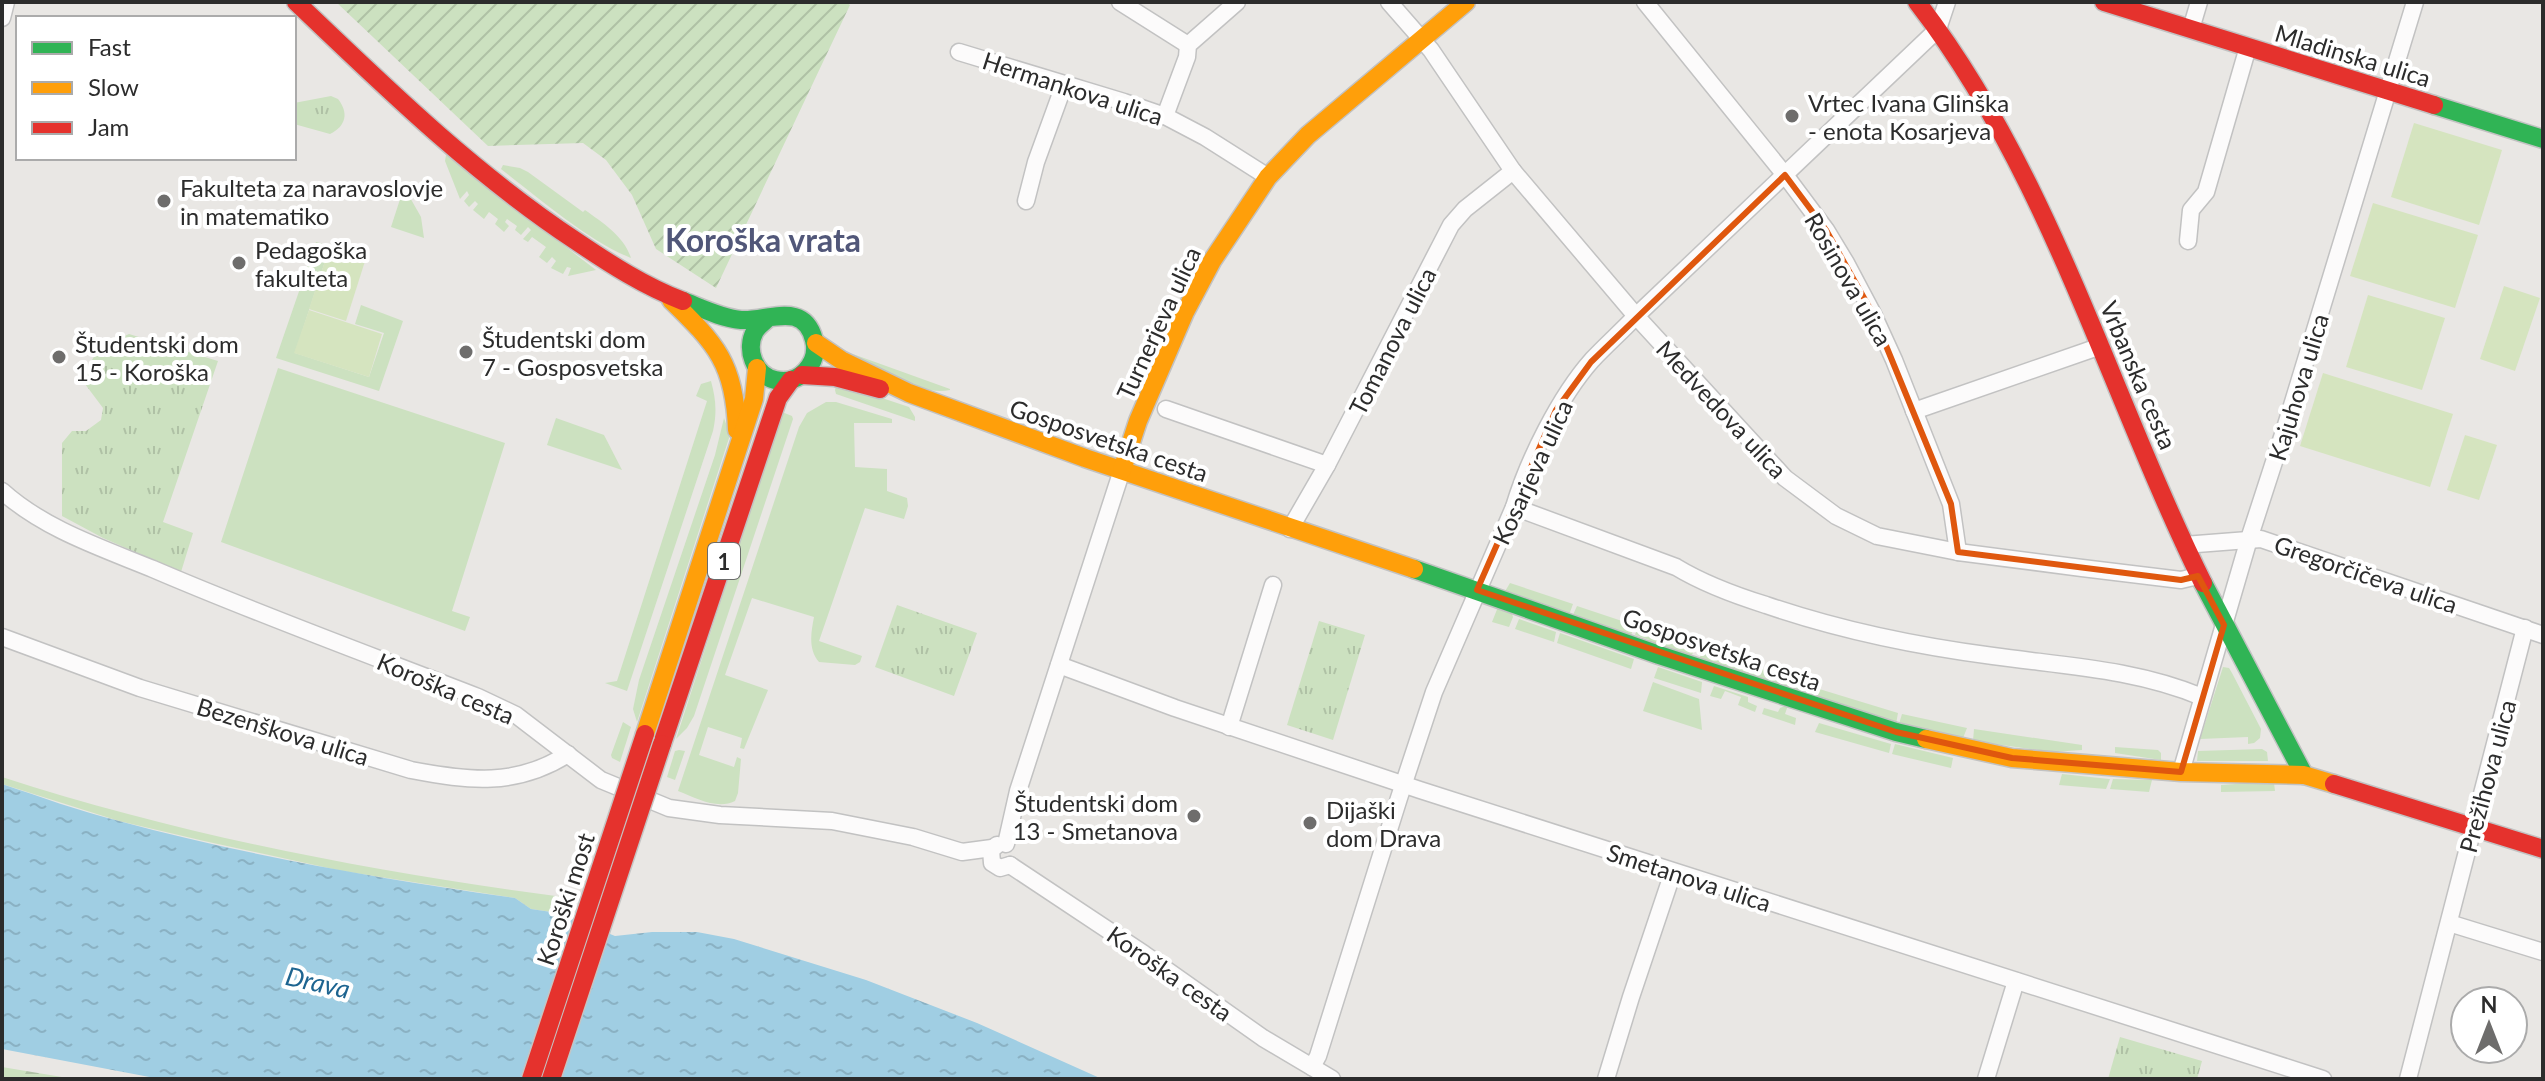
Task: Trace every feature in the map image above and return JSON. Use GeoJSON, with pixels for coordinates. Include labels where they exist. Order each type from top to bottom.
{"type":"FeatureCollection","features":[{"type":"Feature","properties":{"kind":"street"},"geometry":{"type":"LineString","coordinates":[[2,18],[6,2]]}},
{"type":"Feature","properties":{"kind":"street","name":"1"},"geometry":{"type":"LineString","coordinates":[[296,2],[429,127],[513,197],[622,271],[750,345],[757,368],[754,399],[653,739]]}},
{"type":"Feature","properties":{"kind":"street"},"geometry":{"type":"LineString","coordinates":[[1120,2],[1188,45]]}},
{"type":"Feature","properties":{"kind":"street","name":"Medvedova ulica"},"geometry":{"type":"LineString","coordinates":[[1389,2],[1421,38],[1513,171],[1636,316],[1785,478],[1813,500],[1836,516],[1877,536],[1958,552],[2181,580],[2198,576]]}},
{"type":"Feature","properties":{"kind":"street","name":"Turnerjeva ulica"},"geometry":{"type":"LineString","coordinates":[[1000,856],[1018,791],[1138,421],[1185,312],[1212,261],[1268,177],[1308,135],[1466,2]]}},
{"type":"Feature","properties":{"kind":"street","name":"Rosinova ulica"},"geometry":{"type":"LineString","coordinates":[[1645,2],[1785,175],[1846,263],[1873,314],[1951,504],[1958,552]]}},
{"type":"Feature","properties":{"kind":"street","name":"Vrbanska cesta"},"geometry":{"type":"LineString","coordinates":[[1917,2],[1938,29],[1988,109],[2031,188],[2198,576],[2304,775]]}},
{"type":"Feature","properties":{"kind":"street","name":"Kosarjeva ulica"},"geometry":{"type":"LineString","coordinates":[[1312,1067],[1434,692],[1519,489],[1556,410],[1591,362],[1636,316],[1938,29],[1947,2]]}},
{"type":"Feature","properties":{"kind":"street","name":"Mladinska ulica"},"geometry":{"type":"LineString","coordinates":[[2104,2],[2543,139]]}},
{"type":"Feature","properties":{"kind":"street"},"geometry":{"type":"LineString","coordinates":[[2191,29],[2199,2]]}},
{"type":"Feature","properties":{"kind":"street","name":"Kajuhova ulica"},"geometry":{"type":"LineString","coordinates":[[2181,772],[2249,539],[2415,2]]}},
{"type":"Feature","properties":{"kind":"street"},"geometry":{"type":"LineString","coordinates":[[1165,116],[1187,57],[1188,45],[1227,5]]}},
{"type":"Feature","properties":{"kind":"street"},"geometry":{"type":"LineString","coordinates":[[2188,241],[2191,210],[2206,192],[2248,47]]}},
{"type":"Feature","properties":{"kind":"street","name":"Hermankova ulica"},"geometry":{"type":"LineString","coordinates":[[959,52],[1165,116],[1268,177]]}},
{"type":"Feature","properties":{"kind":"street"},"geometry":{"type":"LineString","coordinates":[[1026,201],[1036,162],[1064,85]]}},
{"type":"Feature","properties":{"kind":"street","name":"Tomanova ulica"},"geometry":{"type":"LineString","coordinates":[[1290,529],[1327,465],[1451,225],[1465,209],[1513,171]]}},
{"type":"Feature","properties":{"kind":"street","name":"1"},"geometry":{"type":"LineString","coordinates":[[653,739],[778,398],[810,366],[816,343],[813,333],[801,320],[786,315],[748,321],[733,319],[666,295]]}},
{"type":"Feature","properties":{"kind":"street","name":"1"},"geometry":{"type":"LineString","coordinates":[[666,295],[712,340],[728,369],[737,399],[734,461]]}},
{"type":"Feature","properties":{"kind":"street"},"geometry":{"type":"LineString","coordinates":[[750,345],[755,329],[768,318]]}},
{"type":"Feature","properties":{"kind":"street"},"geometry":{"type":"LineString","coordinates":[[816,343],[841,360],[909,393]]}},
{"type":"Feature","properties":{"kind":"street"},"geometry":{"type":"LineString","coordinates":[[1914,411],[2101,346]]}},
{"type":"Feature","properties":{"kind":"street"},"geometry":{"type":"LineString","coordinates":[[757,368],[766,377],[778,381],[820,375],[876,389],[909,393]]}},
{"type":"Feature","properties":{"kind":"street","name":"Gosposvetska cesta"},"geometry":{"type":"LineString","coordinates":[[909,393],[1290,529],[1896,732],[2012,758],[2181,772],[2304,775],[2543,849]]}},
{"type":"Feature","properties":{"kind":"street","name":"Gosposvetska cesta"},"geometry":{"type":"LineString","coordinates":[[1166,409],[1327,465]]}},
{"type":"Feature","properties":{"kind":"street","name":"Koroška cesta"},"geometry":{"type":"LineString","coordinates":[[2,491],[36,517],[87,541],[516,715],[601,780],[669,808],[720,815],[832,821],[913,837],[962,852],[1000,856],[1263,1038],[1332,1079]]}},
{"type":"Feature","properties":{"kind":"street"},"geometry":{"type":"LineString","coordinates":[[1514,507],[1676,567],[1721,590],[1804,617],[1934,647],[2152,679],[2202,697]]}},
{"type":"Feature","properties":{"kind":"street","name":"Gregorčičeva ulica"},"geometry":{"type":"LineString","coordinates":[[2184,545],[2261,539],[2543,635]]}},
{"type":"Feature","properties":{"kind":"street"},"geometry":{"type":"LineString","coordinates":[[1229,727],[1273,585]]}},
{"type":"Feature","properties":{"kind":"street","name":"Prežihova ulica"},"geometry":{"type":"LineString","coordinates":[[2408,1079],[2525,628]]}},
{"type":"Feature","properties":{"kind":"street","name":"Bezenškova ulica"},"geometry":{"type":"LineString","coordinates":[[2,637],[140,688],[411,770],[457,779],[500,779],[534,772],[568,754]]}},
{"type":"Feature","properties":{"kind":"street","name":"Smetanova ulica"},"geometry":{"type":"LineString","coordinates":[[1059,665],[1229,727],[1403,785],[2323,1079]]}},
{"type":"Feature","properties":{"kind":"street","name":"Koroški most"},"geometry":{"type":"LineString","coordinates":[[531,1079],[653,739]]}},
{"type":"Feature","properties":{"kind":"street","name":"Koroški most"},"geometry":{"type":"LineString","coordinates":[[551,1079],[653,739]]}},
{"type":"Feature","properties":{"kind":"street"},"geometry":{"type":"LineString","coordinates":[[1606,1079],[1673,872]]}},
{"type":"Feature","properties":{"kind":"street"},"geometry":{"type":"LineString","coordinates":[[2449,923],[2543,952]]}},
{"type":"Feature","properties":{"kind":"street"},"geometry":{"type":"LineString","coordinates":[[1986,1079],[2016,981]]}},
{"type":"Feature","properties":{"kind":"highlighted area"},"geometry":{"type":"Polygon","coordinates":[[[1785,175],[1826,230],[1873,314],[1951,504],[1958,552],[2181,580],[2198,576],[2224,625],[2181,772],[2012,758],[1896,732],[1477,590],[1556,410],[1591,362],[1785,175]]]}},
{"type":"Feature","properties":{"kind":"green space"},"geometry":{"type":"Polygon","coordinates":[[[336,2],[846,2],[850,5],[716,288],[656,249],[632,195],[606,160],[583,143],[488,146],[336,2]]]}},
{"type":"Feature","properties":{"kind":"green space"},"geometry":{"type":"Polygon","coordinates":[[[331,96],[341,104],[344,119],[330,134],[296,125],[296,103],[331,96]]]}},
{"type":"Feature","properties":{"kind":"green space"},"geometry":{"type":"Polygon","coordinates":[[[2414,123],[2502,150],[2479,225],[2391,197],[2414,123]]]}},
{"type":"Feature","properties":{"kind":"green space"},"geometry":{"type":"Polygon","coordinates":[[[446,155],[596,270],[568,276],[571,268],[567,267],[563,274],[551,268],[556,261],[552,257],[547,263],[539,257],[546,247],[532,237],[528,242],[523,239],[531,230],[528,227],[521,235],[515,230],[517,226],[507,219],[505,222],[509,226],[504,232],[495,224],[498,219],[489,212],[484,219],[473,210],[478,204],[475,201],[469,207],[464,201],[469,195],[467,191],[460,199],[445,161],[446,155]]]}},
{"type":"Feature","properties":{"kind":"green space"},"geometry":{"type":"Polygon","coordinates":[[[503,165],[528,172],[599,220],[618,237],[631,258],[564,218],[501,169],[503,165]]]}},
{"type":"Feature","properties":{"kind":"green space"},"geometry":{"type":"Polygon","coordinates":[[[404,187],[421,217],[424,238],[391,227],[404,187]]]}},
{"type":"Feature","properties":{"kind":"green space"},"geometry":{"type":"Polygon","coordinates":[[[2373,203],[2478,235],[2455,308],[2350,276],[2373,203]]]}},
{"type":"Feature","properties":{"kind":"green space"},"geometry":{"type":"Polygon","coordinates":[[[316,242],[330,246],[295,353],[369,377],[384,333],[355,324],[361,305],[403,321],[379,391],[276,358],[316,242]]]}},
{"type":"Feature","properties":{"kind":"green space"},"geometry":{"type":"Polygon","coordinates":[[[330,246],[366,258],[346,321],[309,309],[330,246]]]}},
{"type":"Feature","properties":{"kind":"green space"},"geometry":{"type":"Polygon","coordinates":[[[2504,286],[2540,298],[2515,371],[2480,359],[2504,286]]]}},
{"type":"Feature","properties":{"kind":"green space"},"geometry":{"type":"Polygon","coordinates":[[[2368,295],[2445,318],[2422,390],[2346,367],[2368,295]]]}},
{"type":"Feature","properties":{"kind":"green space"},"geometry":{"type":"Polygon","coordinates":[[[309,310],[382,334],[369,377],[294,353],[309,310]]]}},
{"type":"Feature","properties":{"kind":"green space"},"geometry":{"type":"Polygon","coordinates":[[[129,334],[218,361],[163,522],[193,533],[181,572],[103,538],[62,516],[62,443],[72,431],[86,431],[101,420],[103,408],[85,384],[87,373],[98,352],[129,334]]]}},
{"type":"Feature","properties":{"kind":"green space"},"geometry":{"type":"Polygon","coordinates":[[[850,353],[950,390],[938,391],[912,385],[850,353]]]}},
{"type":"Feature","properties":{"kind":"green space"},"geometry":{"type":"Polygon","coordinates":[[[278,368],[505,443],[452,611],[470,617],[465,631],[221,542],[278,368]]]}},
{"type":"Feature","properties":{"kind":"green space"},"geometry":{"type":"Polygon","coordinates":[[[2323,373],[2453,414],[2430,487],[2300,446],[2323,373]]]}},
{"type":"Feature","properties":{"kind":"green space"},"geometry":{"type":"Polygon","coordinates":[[[711,381],[715,406],[713,431],[627,691],[605,683],[617,681],[707,401],[696,396],[701,384],[711,381]]]}},
{"type":"Feature","properties":{"kind":"green space"},"geometry":{"type":"Polygon","coordinates":[[[837,383],[909,407],[915,421],[836,394],[837,383]]]}},
{"type":"Feature","properties":{"kind":"green space"},"geometry":{"type":"Polygon","coordinates":[[[826,402],[836,402],[892,419],[892,423],[854,423],[855,467],[887,469],[887,491],[907,498],[908,506],[904,519],[865,508],[819,641],[862,656],[855,665],[819,662],[812,646],[814,617],[752,598],[725,675],[768,690],[744,749],[740,748],[742,738],[708,727],[699,755],[734,767],[737,757],[741,759],[735,801],[721,804],[706,802],[678,791],[799,427],[807,413],[826,402]]]}},
{"type":"Feature","properties":{"kind":"green space"},"geometry":{"type":"Polygon","coordinates":[[[782,412],[793,419],[694,716],[676,739],[782,412]]]}},
{"type":"Feature","properties":{"kind":"green space"},"geometry":{"type":"Polygon","coordinates":[[[556,418],[604,435],[622,470],[547,445],[556,418]]]}},
{"type":"Feature","properties":{"kind":"green space"},"geometry":{"type":"Polygon","coordinates":[[[724,418],[730,435],[637,722],[633,709],[639,680],[715,455],[724,418]]]}},
{"type":"Feature","properties":{"kind":"green space"},"geometry":{"type":"Polygon","coordinates":[[[2465,435],[2497,445],[2479,500],[2447,490],[2465,435]]]}},
{"type":"Feature","properties":{"kind":"green space"},"geometry":{"type":"Polygon","coordinates":[[[1510,583],[1573,604],[1569,615],[1504,593],[1510,583]]]}},
{"type":"Feature","properties":{"kind":"green space"},"geometry":{"type":"Polygon","coordinates":[[[897,605],[977,633],[954,696],[875,667],[897,605]]]}},
{"type":"Feature","properties":{"kind":"green space"},"geometry":{"type":"Polygon","coordinates":[[[1577,606],[1634,625],[1631,636],[1572,617],[1577,606]]]}},
{"type":"Feature","properties":{"kind":"green space"},"geometry":{"type":"Polygon","coordinates":[[[1498,607],[1511,610],[1513,617],[1509,627],[1492,622],[1498,607]]]}},
{"type":"Feature","properties":{"kind":"green space"},"geometry":{"type":"Polygon","coordinates":[[[1519,619],[1556,632],[1554,642],[1515,629],[1519,619]]]}},
{"type":"Feature","properties":{"kind":"green space"},"geometry":{"type":"Polygon","coordinates":[[[1319,621],[1365,635],[1333,740],[1287,725],[1319,621]]]}},
{"type":"Feature","properties":{"kind":"green space"},"geometry":{"type":"Polygon","coordinates":[[[1638,626],[1696,646],[1691,657],[1635,635],[1638,626]]]}},
{"type":"Feature","properties":{"kind":"green space"},"geometry":{"type":"Polygon","coordinates":[[[1560,633],[1634,659],[1631,669],[1557,643],[1560,633]]]}},
{"type":"Feature","properties":{"kind":"green space"},"geometry":{"type":"Polygon","coordinates":[[[1703,649],[1809,685],[1805,696],[1699,660],[1703,649]]]}},
{"type":"Feature","properties":{"kind":"green space"},"geometry":{"type":"Polygon","coordinates":[[[1658,667],[1702,682],[1701,693],[1654,678],[1658,667]]]}},
{"type":"Feature","properties":{"kind":"green space"},"geometry":{"type":"Polygon","coordinates":[[[2223,667],[2229,668],[2261,729],[2260,738],[2254,743],[2248,744],[2248,737],[2200,739],[2223,667]]]}},
{"type":"Feature","properties":{"kind":"green space"},"geometry":{"type":"Polygon","coordinates":[[[1653,682],[1699,699],[1702,730],[1643,711],[1653,682]]]}},
{"type":"Feature","properties":{"kind":"green space"},"geometry":{"type":"Polygon","coordinates":[[[1714,686],[1748,697],[1748,702],[1757,706],[1755,712],[1738,705],[1741,697],[1725,691],[1721,699],[1710,696],[1714,686]]]}},
{"type":"Feature","properties":{"kind":"green space"},"geometry":{"type":"Polygon","coordinates":[[[1816,688],[1898,713],[1896,724],[1812,698],[1816,688]]]}},
{"type":"Feature","properties":{"kind":"green space"},"geometry":{"type":"Polygon","coordinates":[[[1788,705],[1785,714],[1796,718],[1795,725],[1762,714],[1764,708],[1778,712],[1788,705]]]}},
{"type":"Feature","properties":{"kind":"green space"},"geometry":{"type":"Polygon","coordinates":[[[1902,714],[1967,728],[1963,738],[1899,724],[1902,714]]]}},
{"type":"Feature","properties":{"kind":"green space"},"geometry":{"type":"Polygon","coordinates":[[[623,722],[631,727],[620,762],[611,755],[623,722]]]}},
{"type":"Feature","properties":{"kind":"green space"},"geometry":{"type":"Polygon","coordinates":[[[1819,723],[1891,744],[1889,753],[1815,732],[1819,723]]]}},
{"type":"Feature","properties":{"kind":"green space"},"geometry":{"type":"Polygon","coordinates":[[[1974,729],[2082,745],[2082,750],[2053,752],[1973,741],[1974,729]]]}},
{"type":"Feature","properties":{"kind":"green space"},"geometry":{"type":"Polygon","coordinates":[[[1895,744],[1953,758],[1951,768],[1892,754],[1895,744]]]}},
{"type":"Feature","properties":{"kind":"green space"},"geometry":{"type":"Polygon","coordinates":[[[2115,747],[2158,750],[2161,760],[2115,753],[2115,747]]]}},
{"type":"Feature","properties":{"kind":"green space"},"geometry":{"type":"Polygon","coordinates":[[[2262,749],[2267,752],[2268,761],[2197,761],[2198,751],[2262,749]]]}},
{"type":"Feature","properties":{"kind":"green space"},"geometry":{"type":"Polygon","coordinates":[[[675,751],[685,751],[675,780],[667,777],[675,751]]]}},
{"type":"Feature","properties":{"kind":"green space"},"geometry":{"type":"Polygon","coordinates":[[[2062,774],[2110,779],[2106,789],[2059,785],[2062,774]]]}},
{"type":"Feature","properties":{"kind":"green space"},"geometry":{"type":"Polygon","coordinates":[[[2,777],[140,817],[280,850],[421,876],[563,897],[558,913],[531,909],[515,898],[342,871],[119,821],[2,784],[2,777]]]}},
{"type":"Feature","properties":{"kind":"green space"},"geometry":{"type":"Polygon","coordinates":[[[2113,779],[2152,780],[2149,792],[2110,789],[2113,779]]]}},
{"type":"Feature","properties":{"kind":"green space"},"geometry":{"type":"Polygon","coordinates":[[[2274,783],[2275,791],[2221,792],[2221,785],[2274,783]]]}},
{"type":"Feature","properties":{"kind":"green space"},"geometry":{"type":"Polygon","coordinates":[[[2120,1037],[2202,1061],[2197,1079],[2108,1079],[2120,1037]]]}},
{"type":"Feature","properties":{"kind":"green space"},"geometry":{"type":"Polygon","coordinates":[[[2,1067],[74,1079],[2,1079],[2,1067]]]}},
{"type":"Feature","properties":{"kind":"water","name":"Drava"},"geometry":{"type":"Polygon","coordinates":[[[2,784],[104,817],[266,856],[515,898],[531,909],[558,913],[615,936],[697,932],[734,939],[866,980],[977,1023],[1102,1079],[160,1079],[2,1049],[2,784]]]}},
{"type":"Feature","properties":{"kind":"traffic: fast"},"geometry":{"type":"LineString","coordinates":[[2434,105],[2543,139]]}},
{"type":"Feature","properties":{"kind":"traffic: fast"},"geometry":{"type":"LineString","coordinates":[[683,301],[734,319],[784,316],[802,320],[814,340],[814,357],[806,371],[792,380],[768,377],[753,360],[752,338],[756,329],[768,318]]}},
{"type":"Feature","properties":{"kind":"traffic: fast"},"geometry":{"type":"LineString","coordinates":[[1414,569],[1659,655],[1926,739]]}},
{"type":"Feature","properties":{"kind":"traffic: fast"},"geometry":{"type":"LineString","coordinates":[[2203,583],[2304,775]]}},
{"type":"Feature","properties":{"kind":"traffic: slow"},"geometry":{"type":"LineString","coordinates":[[1122,470],[1138,421],[1185,312],[1212,261],[1268,177],[1308,135],[1466,2]]}},
{"type":"Feature","properties":{"kind":"traffic: slow"},"geometry":{"type":"LineString","coordinates":[[671,300],[700,330],[720,357],[732,388],[737,430]]}},
{"type":"Feature","properties":{"kind":"traffic: slow"},"geometry":{"type":"LineString","coordinates":[[816,343],[841,360],[909,393],[1085,458],[1414,569]]}},
{"type":"Feature","properties":{"kind":"traffic: slow"},"geometry":{"type":"LineString","coordinates":[[645,734],[754,399],[757,368]]}},
{"type":"Feature","properties":{"kind":"traffic: slow"},"geometry":{"type":"LineString","coordinates":[[1926,739],[2012,758],[2181,772],[2304,775],[2334,784]]}},
{"type":"Feature","properties":{"kind":"traffic: jam"},"geometry":{"type":"LineString","coordinates":[[296,2],[431,128],[501,187],[615,266],[683,301]]}},
{"type":"Feature","properties":{"kind":"traffic: jam"},"geometry":{"type":"LineString","coordinates":[[1917,2],[1964,68],[2041,211],[2203,583]]}},
{"type":"Feature","properties":{"kind":"traffic: jam"},"geometry":{"type":"LineString","coordinates":[[2104,2],[2434,105]]}},
{"type":"Feature","properties":{"kind":"traffic: jam"},"geometry":{"type":"LineString","coordinates":[[802,375],[835,377],[880,389]]}},
{"type":"Feature","properties":{"kind":"traffic: jam"},"geometry":{"type":"LineString","coordinates":[[662,744],[778,398],[791,380]]}},
{"type":"Feature","properties":{"kind":"traffic: jam"},"geometry":{"type":"LineString","coordinates":[[531,1079],[645,734]]}},
{"type":"Feature","properties":{"kind":"traffic: jam"},"geometry":{"type":"LineString","coordinates":[[551,1079],[662,744]]}},
{"type":"Feature","properties":{"kind":"traffic: jam"},"geometry":{"type":"LineString","coordinates":[[2334,784],[2543,849]]}},
{"type":"Feature","properties":{"kind":"place","name":"Vrtec Ivana Glinška - enota Kosarjeva"},"geometry":{"type":"Point","coordinates":[1792,116]}},
{"type":"Feature","properties":{"kind":"place","name":"Fakulteta za naravoslovje in matematiko"},"geometry":{"type":"Point","coordinates":[164,201]}},
{"type":"Feature","properties":{"kind":"place","name":"Pedagoška fakulteta"},"geometry":{"type":"Point","coordinates":[239,263]}},
{"type":"Feature","properties":{"kind":"place","name":"Študentski dom 7 - Gosposvetska"},"geometry":{"type":"Point","coordinates":[466,352]}},
{"type":"Feature","properties":{"kind":"place","name":"Študentski dom 15 - Koroška"},"geometry":{"type":"Point","coordinates":[59,357]}},
{"type":"Feature","properties":{"kind":"place","name":"Študentski dom 13 - Smetanova"},"geometry":{"type":"Point","coordinates":[1194,816]}},
{"type":"Feature","properties":{"kind":"place","name":"Dijaški dom Drava"},"geometry":{"type":"Point","coordinates":[1310,823]}},
{"type":"Feature","properties":{"kind":"district","name":"Koroška vrata"},"geometry":{"type":"Point","coordinates":[763,239]}}]}
